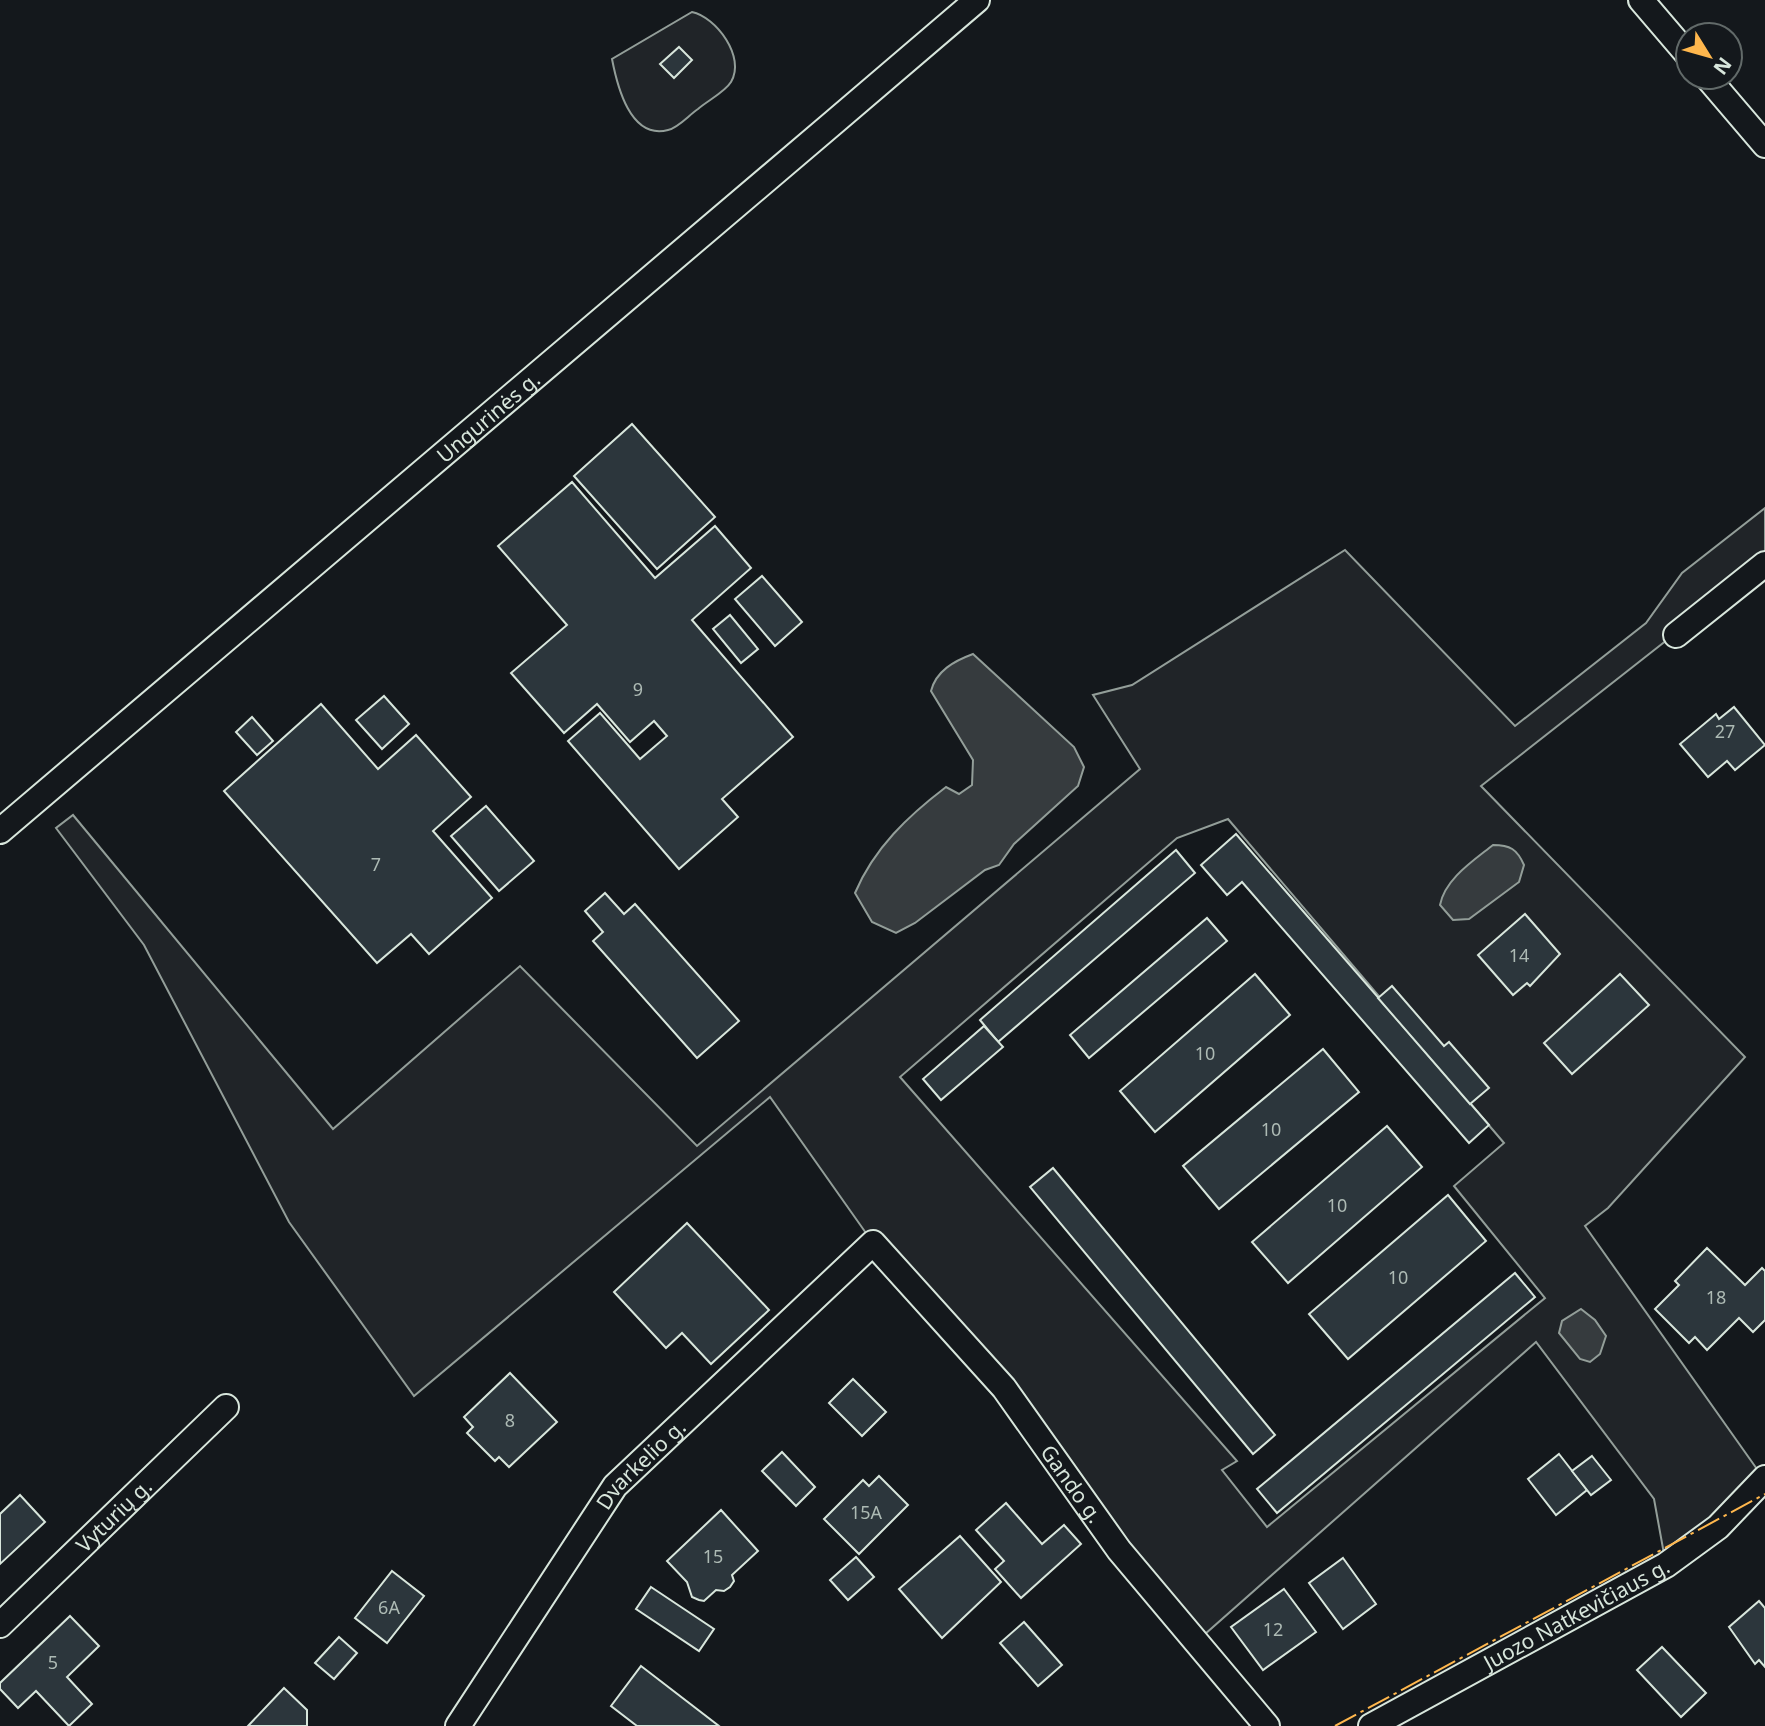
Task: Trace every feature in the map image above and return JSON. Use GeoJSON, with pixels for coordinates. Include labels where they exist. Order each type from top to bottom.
{"type":"FeatureCollection","features":[{"type":"Feature","properties":{"kind":"street","name":"Ungurinės g."},"geometry":{"type":"LineString","coordinates":[[0,831],[553,364],[977,0]]}},
{"type":"Feature","properties":{"kind":"street"},"geometry":{"type":"LineString","coordinates":[[1642,0],[1674,38]]}},
{"type":"Feature","properties":{"kind":"street"},"geometry":{"type":"LineString","coordinates":[[1719,91],[1765,145]]}},
{"type":"Feature","properties":{"kind":"street"},"geometry":{"type":"LineString","coordinates":[[1676,635],[1765,564]]}},
{"type":"Feature","properties":{"kind":"street","name":"Dvarkelio g."},"geometry":{"type":"LineString","coordinates":[[458,1726],[615,1486],[873,1243]]}},
{"type":"Feature","properties":{"kind":"street","name":"Gando g."},"geometry":{"type":"LineString","coordinates":[[873,1243],[1004,1388],[1119,1550],[1267,1726]]}},
{"type":"Feature","properties":{"kind":"street","name":"Vyturių g."},"geometry":{"type":"LineString","coordinates":[[0,1625],[226,1407]]}},
{"type":"Feature","properties":{"kind":"street","name":"Juozo Natkevičiaus g."},"geometry":{"type":"LineString","coordinates":[[1371,1726],[1666,1565],[1718,1527],[1765,1478]]}},
{"type":"Feature","properties":{"kind":"shaded area"},"geometry":{"type":"Polygon","coordinates":[[[692,12],[701,15],[719,30],[732,50],[735,72],[725,89],[680,124],[672,129],[655,131],[644,127],[628,108],[612,59],[692,12]]]}},
{"type":"Feature","properties":{"kind":"shaded area"},"geometry":{"type":"Polygon","coordinates":[[[1765,508],[1765,563],[1481,786],[1745,1057],[1608,1208],[1585,1226],[1764,1479],[1666,1565],[1654,1499],[1536,1342],[1196,1642],[873,1243],[770,1097],[414,1396],[289,1222],[144,945],[56,828],[73,815],[333,1129],[520,966],[697,1146],[1140,769],[1093,695],[1132,685],[1345,550],[1515,726],[1646,623],[1682,573],[1765,508]],[[1228,819],[1177,838],[900,1077],[1237,1461],[1222,1470],[1267,1527],[1545,1298],[1454,1186],[1504,1143],[1228,819]]]}},
{"type":"Feature","properties":{"kind":"shaded area"},"geometry":{"type":"Polygon","coordinates":[[[973,654],[1074,747],[1084,767],[1078,786],[1014,844],[999,865],[985,870],[915,923],[896,933],[872,922],[855,893],[882,847],[918,809],[946,787],[959,794],[972,785],[973,760],[931,691],[941,672],[973,654]]]}},
{"type":"Feature","properties":{"kind":"shaded area"},"geometry":{"type":"Polygon","coordinates":[[[1493,845],[1508,847],[1519,855],[1524,865],[1519,882],[1469,919],[1453,920],[1440,905],[1443,896],[1461,871],[1493,845]]]}},
{"type":"Feature","properties":{"kind":"shaded area"},"geometry":{"type":"Polygon","coordinates":[[[1581,1309],[1595,1320],[1606,1336],[1600,1354],[1590,1362],[1580,1359],[1559,1333],[1562,1321],[1581,1309]]]}},
{"type":"Feature","properties":{"kind":"building"},"geometry":{"type":"Polygon","coordinates":[[[679,47],[692,60],[674,78],[660,64],[679,47]]]}},
{"type":"Feature","properties":{"kind":"building"},"geometry":{"type":"Polygon","coordinates":[[[632,424],[715,517],[657,569],[574,476],[632,424]]]}},
{"type":"Feature","properties":{"kind":"building"},"geometry":{"type":"Polygon","coordinates":[[[572,482],[655,578],[715,526],[751,568],[692,620],[793,737],[722,799],[738,817],[679,869],[568,741],[600,713],[640,759],[667,736],[654,721],[630,742],[597,704],[564,733],[511,673],[567,625],[498,546],[572,482]]]}},
{"type":"Feature","properties":{"kind":"building"},"geometry":{"type":"Polygon","coordinates":[[[762,576],[802,622],[775,646],[735,599],[762,576]]]}},
{"type":"Feature","properties":{"kind":"building"},"geometry":{"type":"Polygon","coordinates":[[[730,615],[758,649],[741,663],[713,629],[730,615]]]}},
{"type":"Feature","properties":{"kind":"building"},"geometry":{"type":"Polygon","coordinates":[[[384,696],[409,724],[382,749],[356,720],[384,696]]]}},
{"type":"Feature","properties":{"kind":"building"},"geometry":{"type":"Polygon","coordinates":[[[321,704],[378,769],[416,735],[471,797],[433,831],[492,898],[429,954],[411,934],[377,963],[224,791],[321,704]]]}},
{"type":"Feature","properties":{"kind":"building"},"geometry":{"type":"Polygon","coordinates":[[[1734,707],[1765,745],[1735,770],[1727,761],[1708,777],[1680,744],[1716,714],[1719,719],[1734,707]]]}},
{"type":"Feature","properties":{"kind":"building"},"geometry":{"type":"Polygon","coordinates":[[[252,717],[273,741],[257,755],[236,732],[252,717]]]}},
{"type":"Feature","properties":{"kind":"building"},"geometry":{"type":"Polygon","coordinates":[[[486,806],[534,861],[499,891],[451,836],[486,806]]]}},
{"type":"Feature","properties":{"kind":"building"},"geometry":{"type":"Polygon","coordinates":[[[1236,834],[1489,1125],[1469,1143],[1242,882],[1227,895],[1201,865],[1236,834]]]}},
{"type":"Feature","properties":{"kind":"building"},"geometry":{"type":"Polygon","coordinates":[[[1176,850],[1195,873],[998,1042],[980,1020],[1176,850]]]}},
{"type":"Feature","properties":{"kind":"building"},"geometry":{"type":"Polygon","coordinates":[[[605,893],[624,914],[635,904],[739,1021],[697,1058],[593,941],[603,932],[585,911],[605,893]]]}},
{"type":"Feature","properties":{"kind":"building"},"geometry":{"type":"Polygon","coordinates":[[[1525,914],[1560,954],[1530,986],[1527,983],[1513,995],[1478,955],[1525,914]]]}},
{"type":"Feature","properties":{"kind":"building"},"geometry":{"type":"Polygon","coordinates":[[[1207,918],[1227,941],[1089,1058],[1070,1035],[1207,918]]]}},
{"type":"Feature","properties":{"kind":"building"},"geometry":{"type":"Polygon","coordinates":[[[1255,974],[1290,1015],[1155,1132],[1120,1091],[1255,974]]]}},
{"type":"Feature","properties":{"kind":"building"},"geometry":{"type":"Polygon","coordinates":[[[1620,974],[1649,1005],[1572,1074],[1544,1043],[1620,974]]]}},
{"type":"Feature","properties":{"kind":"building"},"geometry":{"type":"Polygon","coordinates":[[[1392,986],[1444,1046],[1449,1042],[1489,1088],[1470,1104],[1378,998],[1392,986]]]}},
{"type":"Feature","properties":{"kind":"building"},"geometry":{"type":"Polygon","coordinates":[[[984,1026],[1003,1047],[941,1100],[923,1079],[984,1026]]]}},
{"type":"Feature","properties":{"kind":"building"},"geometry":{"type":"Polygon","coordinates":[[[1323,1049],[1359,1092],[1219,1209],[1183,1166],[1323,1049]]]}},
{"type":"Feature","properties":{"kind":"building"},"geometry":{"type":"Polygon","coordinates":[[[1387,1126],[1422,1167],[1288,1283],[1252,1242],[1387,1126]]]}},
{"type":"Feature","properties":{"kind":"building"},"geometry":{"type":"Polygon","coordinates":[[[1053,1168],[1275,1435],[1253,1454],[1030,1187],[1053,1168]]]}},
{"type":"Feature","properties":{"kind":"building"},"geometry":{"type":"Polygon","coordinates":[[[1448,1195],[1486,1241],[1348,1359],[1309,1314],[1448,1195]]]}},
{"type":"Feature","properties":{"kind":"building"},"geometry":{"type":"Polygon","coordinates":[[[687,1223],[769,1310],[711,1364],[682,1333],[666,1348],[614,1292],[687,1223]]]}},
{"type":"Feature","properties":{"kind":"building"},"geometry":{"type":"Polygon","coordinates":[[[1707,1248],[1745,1285],[1762,1268],[1765,1271],[1765,1320],[1753,1332],[1739,1318],[1707,1350],[1695,1337],[1689,1343],[1655,1309],[1679,1285],[1675,1281],[1707,1248]]]}},
{"type":"Feature","properties":{"kind":"building"},"geometry":{"type":"Polygon","coordinates":[[[1515,1273],[1535,1297],[1277,1513],[1257,1489],[1515,1273]]]}},
{"type":"Feature","properties":{"kind":"building"},"geometry":{"type":"Polygon","coordinates":[[[510,1373],[557,1422],[509,1467],[499,1457],[495,1461],[467,1433],[473,1427],[464,1417],[510,1373]]]}},
{"type":"Feature","properties":{"kind":"building"},"geometry":{"type":"Polygon","coordinates":[[[853,1379],[886,1412],[862,1436],[829,1403],[853,1379]]]}},
{"type":"Feature","properties":{"kind":"building"},"geometry":{"type":"Polygon","coordinates":[[[782,1452],[815,1487],[796,1506],[762,1471],[782,1452]]]}},
{"type":"Feature","properties":{"kind":"building"},"geometry":{"type":"Polygon","coordinates":[[[1559,1454],[1587,1490],[1556,1515],[1528,1479],[1559,1454]]]}},
{"type":"Feature","properties":{"kind":"building"},"geometry":{"type":"Polygon","coordinates":[[[1592,1456],[1611,1480],[1591,1495],[1572,1471],[1592,1456]]]}},
{"type":"Feature","properties":{"kind":"building"},"geometry":{"type":"Polygon","coordinates":[[[879,1476],[908,1505],[859,1554],[824,1519],[863,1480],[869,1486],[879,1476]]]}},
{"type":"Feature","properties":{"kind":"building"},"geometry":{"type":"Polygon","coordinates":[[[20,1495],[45,1522],[0,1564],[0,1514],[20,1495]]]}},
{"type":"Feature","properties":{"kind":"building"},"geometry":{"type":"Polygon","coordinates":[[[1006,1503],[1042,1544],[1064,1525],[1081,1544],[1021,1598],[995,1569],[1004,1561],[976,1530],[1006,1503]]]}},
{"type":"Feature","properties":{"kind":"building"},"geometry":{"type":"Polygon","coordinates":[[[721,1510],[758,1551],[732,1575],[734,1581],[730,1587],[724,1591],[716,1590],[704,1601],[699,1600],[692,1597],[687,1582],[667,1561],[721,1510]]]}},
{"type":"Feature","properties":{"kind":"building"},"geometry":{"type":"Polygon","coordinates":[[[960,1536],[1001,1582],[942,1638],[899,1589],[960,1536]]]}},
{"type":"Feature","properties":{"kind":"building"},"geometry":{"type":"Polygon","coordinates":[[[856,1557],[874,1577],[848,1600],[830,1580],[856,1557]]]}},
{"type":"Feature","properties":{"kind":"building"},"geometry":{"type":"Polygon","coordinates":[[[1343,1558],[1376,1604],[1343,1629],[1309,1583],[1343,1558]]]}},
{"type":"Feature","properties":{"kind":"building"},"geometry":{"type":"Polygon","coordinates":[[[392,1571],[424,1596],[387,1643],[355,1618],[392,1571]]]}},
{"type":"Feature","properties":{"kind":"building"},"geometry":{"type":"Polygon","coordinates":[[[651,1587],[714,1629],[699,1651],[636,1609],[651,1587]]]}},
{"type":"Feature","properties":{"kind":"building"},"geometry":{"type":"Polygon","coordinates":[[[1284,1589],[1316,1632],[1263,1670],[1231,1627],[1284,1589]]]}},
{"type":"Feature","properties":{"kind":"building"},"geometry":{"type":"Polygon","coordinates":[[[1759,1601],[1765,1608],[1765,1667],[1759,1660],[1755,1664],[1729,1627],[1759,1601]]]}},
{"type":"Feature","properties":{"kind":"building"},"geometry":{"type":"Polygon","coordinates":[[[70,1616],[99,1646],[67,1677],[92,1704],[69,1726],[36,1691],[18,1708],[0,1689],[0,1683],[70,1616]]]}},
{"type":"Feature","properties":{"kind":"building"},"geometry":{"type":"Polygon","coordinates":[[[1024,1622],[1062,1665],[1038,1686],[1000,1643],[1024,1622]]]}},
{"type":"Feature","properties":{"kind":"building"},"geometry":{"type":"Polygon","coordinates":[[[339,1637],[357,1653],[334,1679],[315,1663],[339,1637]]]}},
{"type":"Feature","properties":{"kind":"building"},"geometry":{"type":"Polygon","coordinates":[[[1662,1647],[1706,1693],[1681,1717],[1637,1670],[1662,1647]]]}},
{"type":"Feature","properties":{"kind":"building"},"geometry":{"type":"Polygon","coordinates":[[[641,1666],[719,1726],[637,1726],[611,1706],[641,1666]]]}},
{"type":"Feature","properties":{"kind":"building"},"geometry":{"type":"Polygon","coordinates":[[[284,1688],[307,1710],[307,1726],[248,1726],[284,1688]]]}},
{"type":"Feature","properties":{"kind":"power"},"geometry":{"type":"LineString","coordinates":[[1335,1726],[1765,1494]]}}]}
